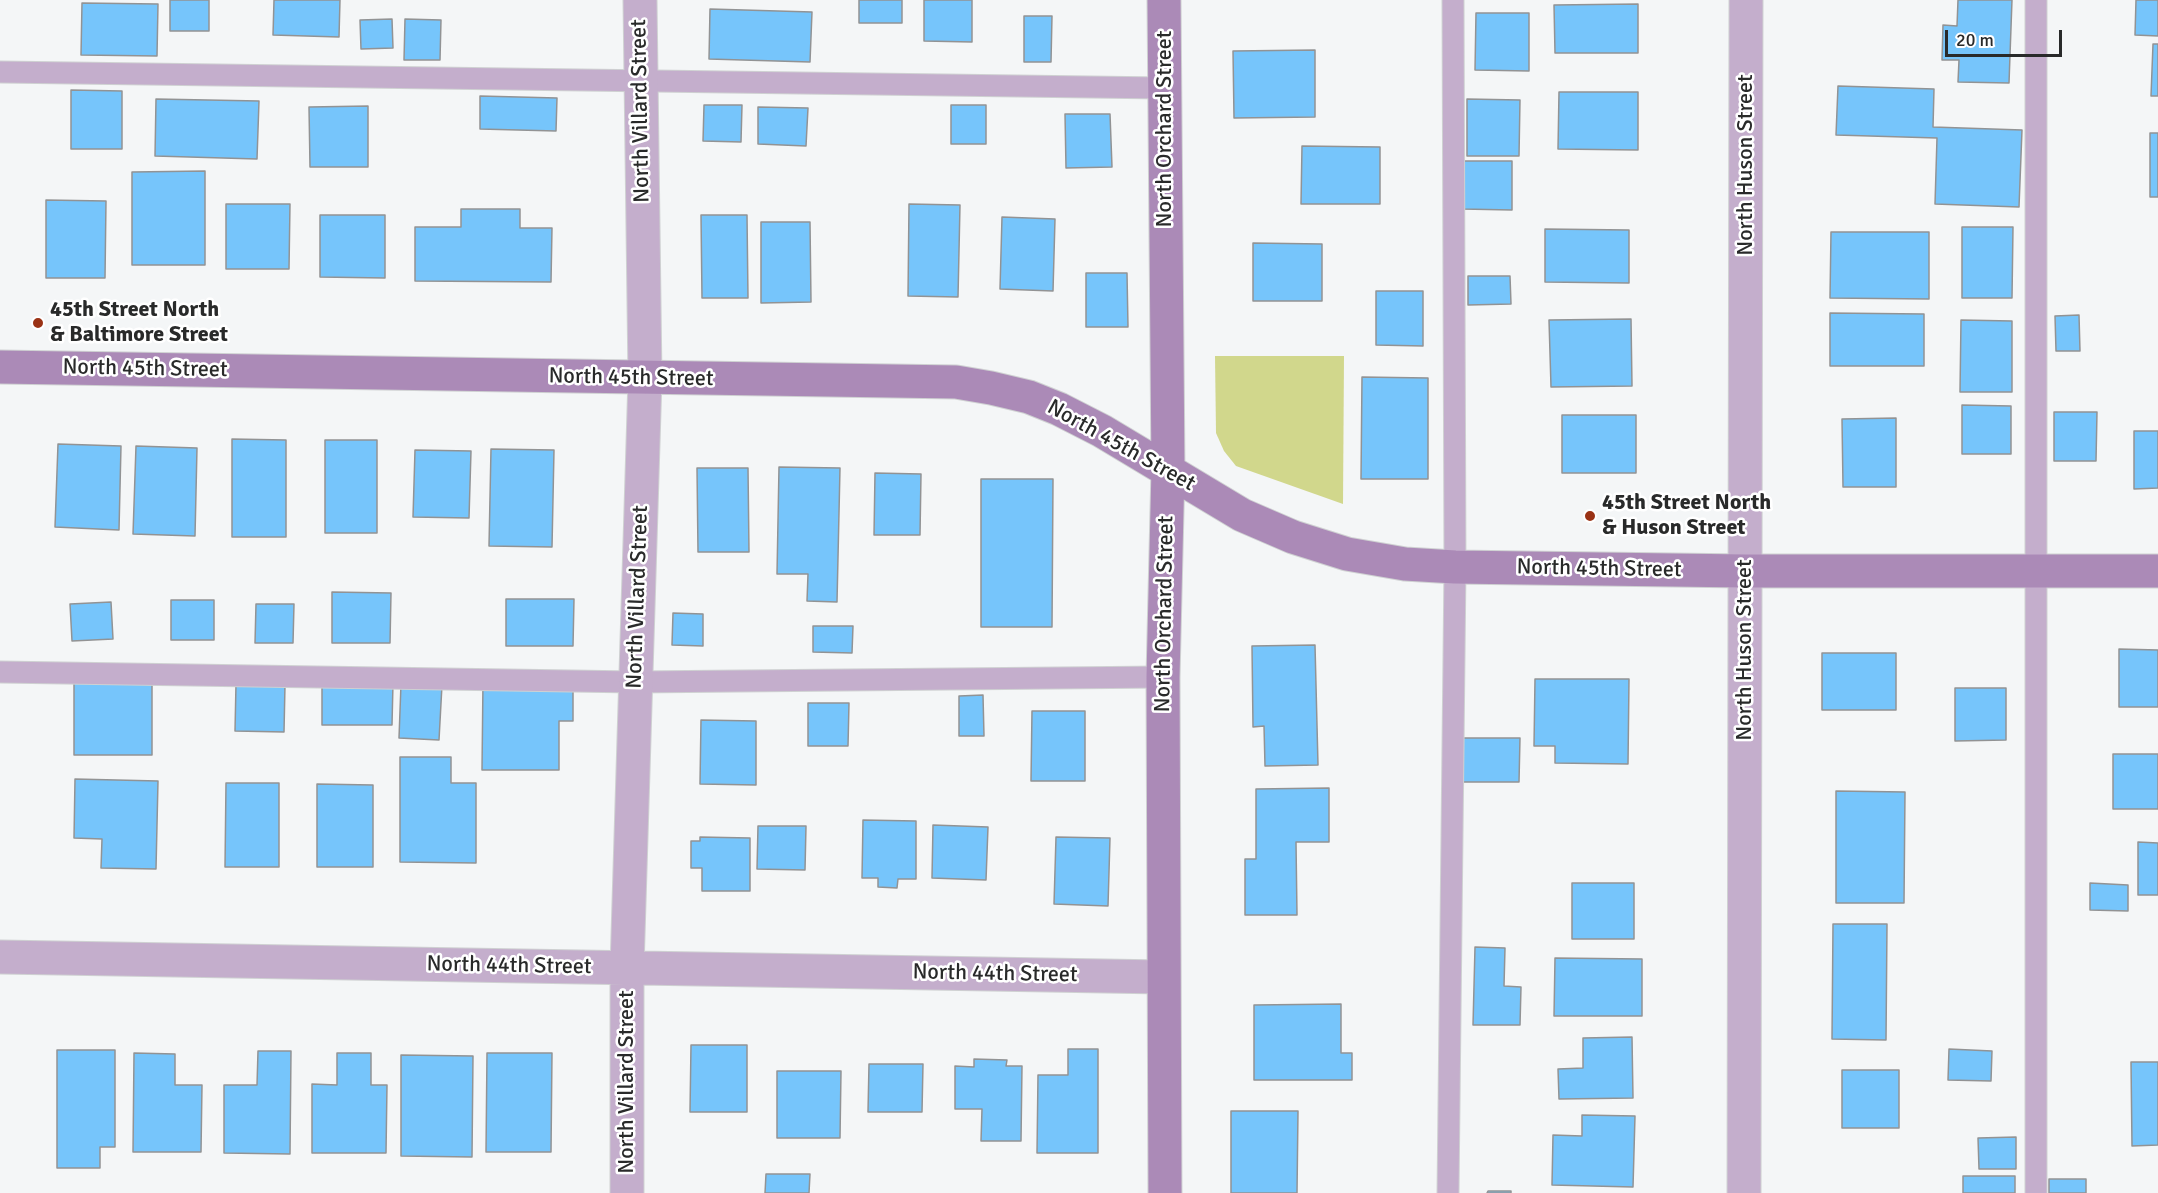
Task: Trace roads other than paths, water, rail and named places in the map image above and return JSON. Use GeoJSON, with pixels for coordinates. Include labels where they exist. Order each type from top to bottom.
{"type":"FeatureCollection","features":[{"type":"Feature","properties":{"kind":"street","name":"North Villard Street"},"geometry":{"type":"LineString","coordinates":[[627,1193],[627,968],[645,378],[639,0]]}},
{"type":"Feature","properties":{"kind":"street","name":"North Orchard Street"},"geometry":{"type":"LineString","coordinates":[[1164,0],[1168,469],[1163,677],[1165,1193]]}},
{"type":"Feature","properties":{"kind":"street","name":"North Huson Street"},"geometry":{"type":"LineString","coordinates":[[1744,1193],[1746,0]]}},
{"type":"Feature","properties":{"kind":"street","name":"North 45th Street"},"geometry":{"type":"LineString","coordinates":[[0,367],[956,382],[991,388],[1059,409],[1168,469],[1242,515],[1293,537],[1347,554],[1405,564],[1455,567],[1745,571],[2158,572]]}},
{"type":"Feature","properties":{"kind":"street","name":"North 44th Street"},"geometry":{"type":"LineString","coordinates":[[0,957],[1163,977]]}},
{"type":"Feature","properties":{"kind":"lane"},"geometry":{"type":"LineString","coordinates":[[1448,1193],[1455,567],[1452,0]]}},
{"type":"Feature","properties":{"kind":"lane"},"geometry":{"type":"LineString","coordinates":[[2036,0],[2036,1193]]}},
{"type":"Feature","properties":{"kind":"lane"},"geometry":{"type":"LineString","coordinates":[[0,72],[641,83],[1164,88]]}},
{"type":"Feature","properties":{"kind":"lane"},"geometry":{"type":"LineString","coordinates":[[0,672],[635,682],[1163,677]]}},
{"type":"Feature","properties":{"kind":"place","name":"45th Street North & Baltimore Street"},"geometry":{"type":"Point","coordinates":[38,323]}},
{"type":"Feature","properties":{"kind":"place","name":"45th Street North & Huson Street"},"geometry":{"type":"Point","coordinates":[1590,516]}}]}
